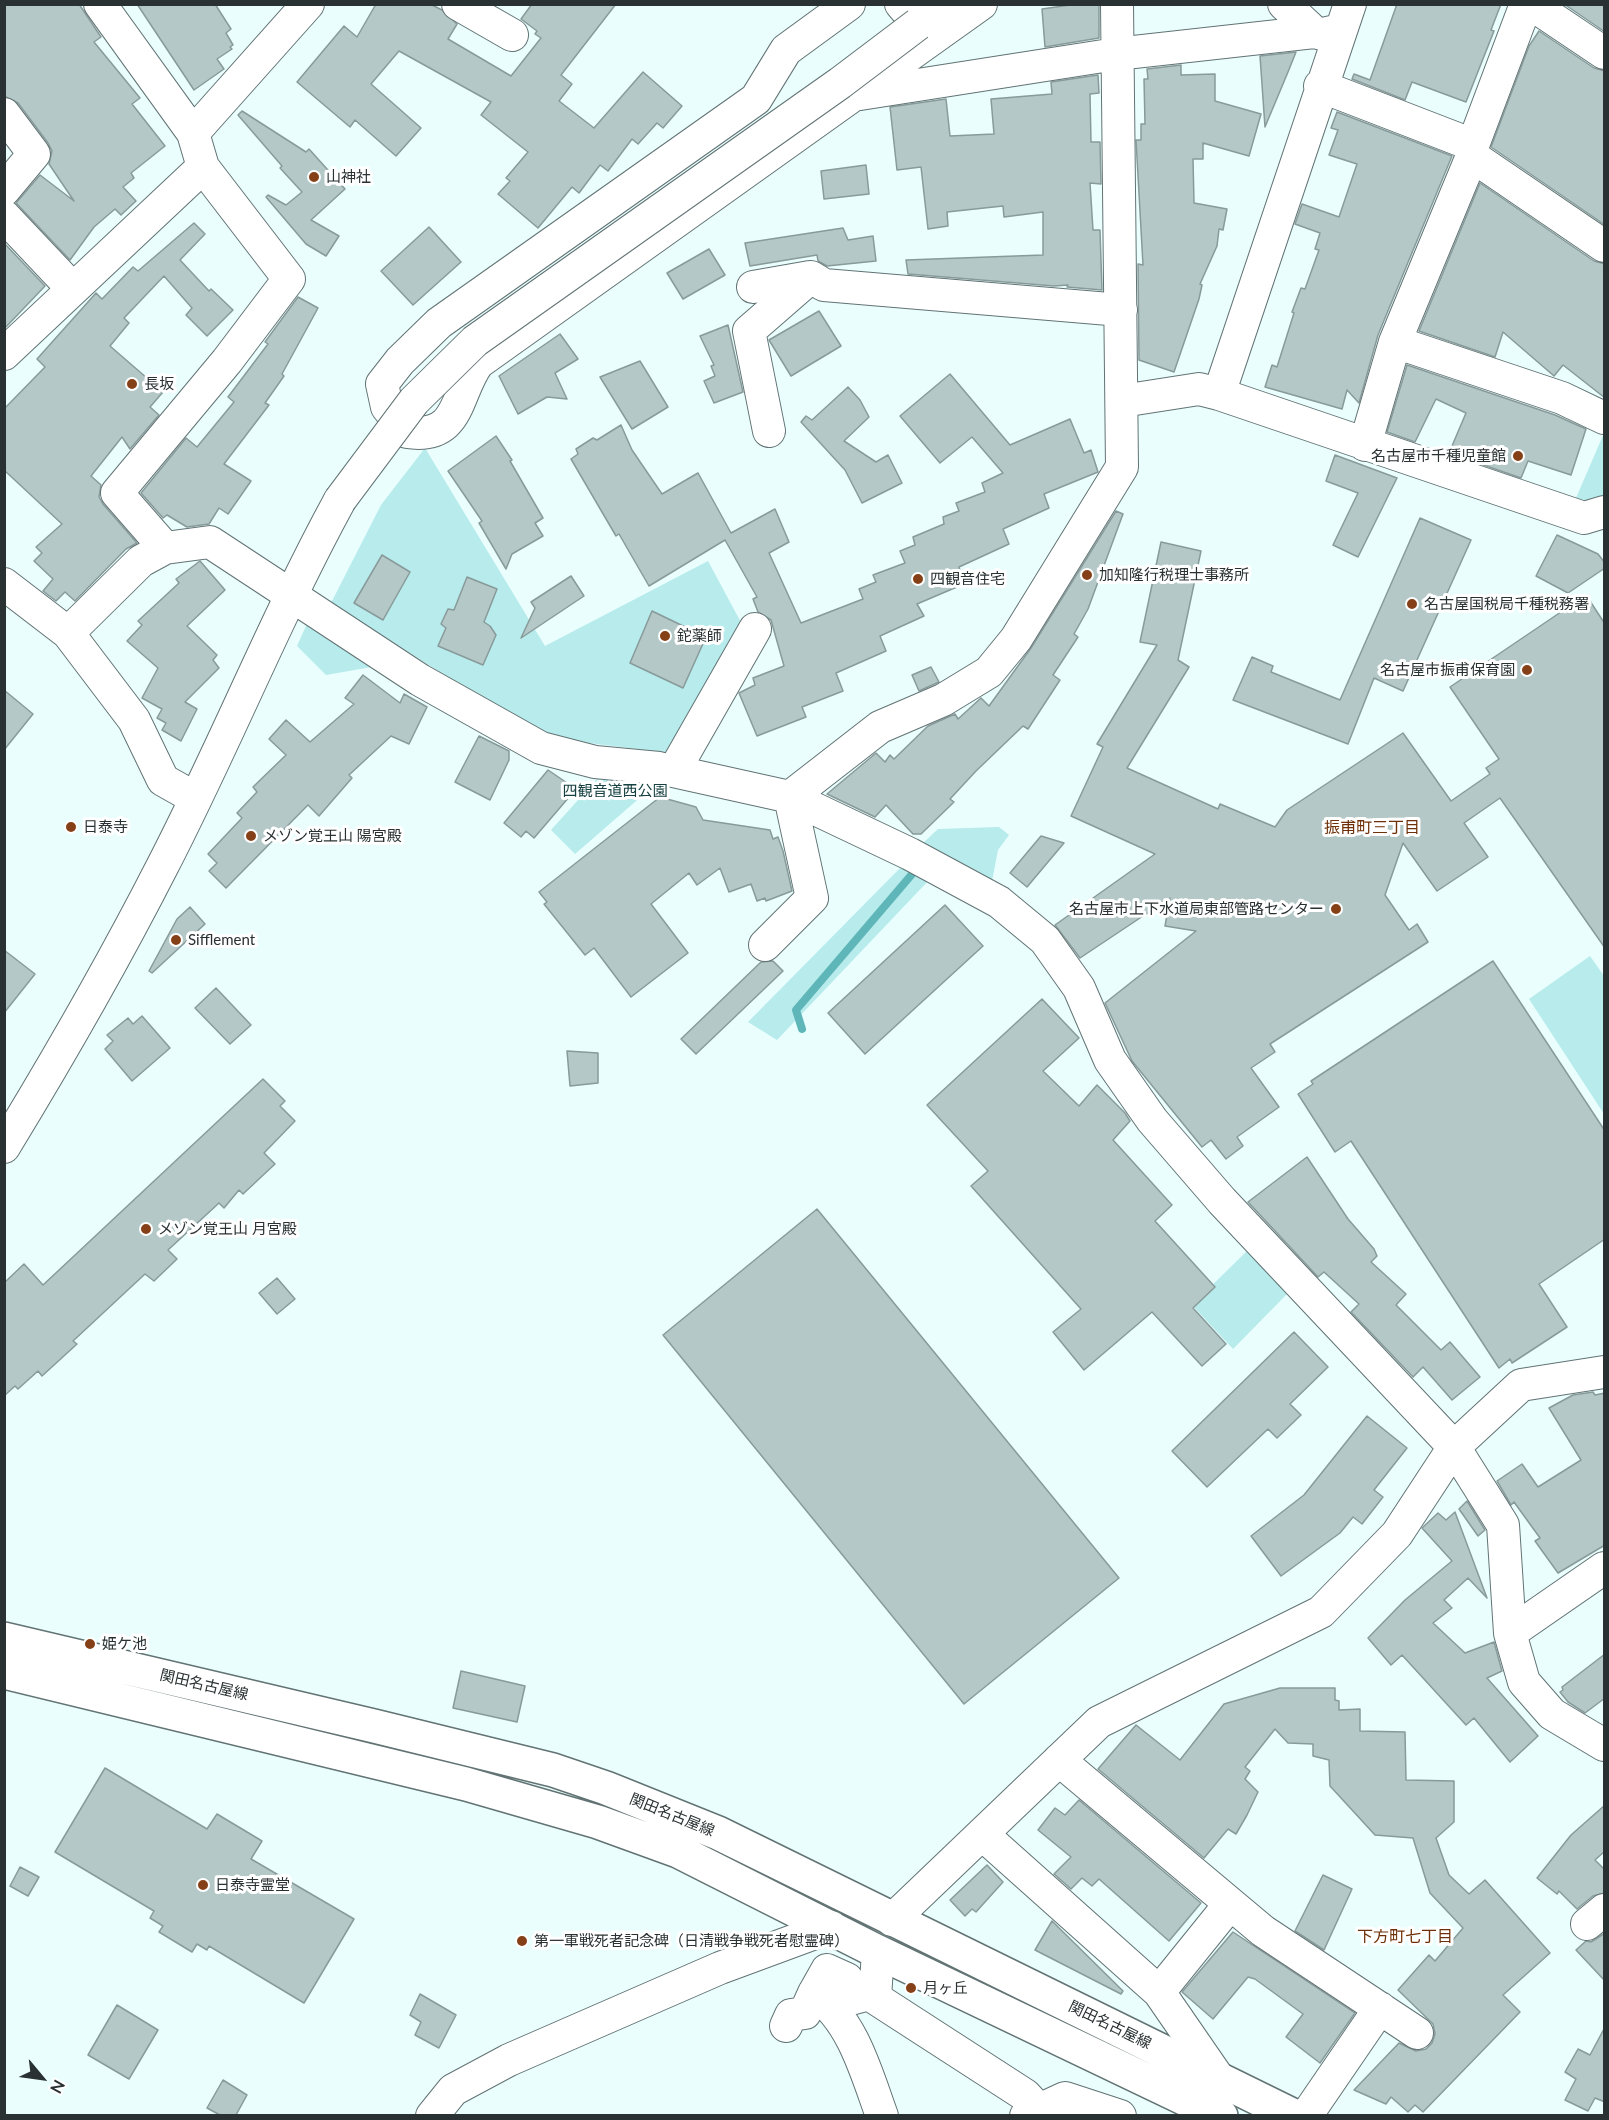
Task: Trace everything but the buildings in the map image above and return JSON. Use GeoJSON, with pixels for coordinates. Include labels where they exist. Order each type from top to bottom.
{"type":"FeatureCollection","features":[{"type":"Feature","properties":{"kind":"main road","name":"関田名古屋線"},"geometry":{"type":"LineString","coordinates":[[4,1639],[553,1770],[606,1788],[718,1833],[1294,2115]]}},
{"type":"Feature","properties":{"kind":"main road","name":"関田名古屋線"},"geometry":{"type":"LineString","coordinates":[[4,1672],[466,1784],[598,1822],[678,1851],[878,1952],[1221,2115]]}},
{"type":"Feature","properties":{"kind":"street"},"geometry":{"type":"LineString","coordinates":[[100,4],[192,133],[203,167],[289,279],[227,361],[117,493],[165,548]]}},
{"type":"Feature","properties":{"kind":"street"},"geometry":{"type":"LineString","coordinates":[[192,133],[308,4]]}},
{"type":"Feature","properties":{"kind":"street"},"geometry":{"type":"LineString","coordinates":[[458,4],[512,35]]}},
{"type":"Feature","properties":{"kind":"street"},"geometry":{"type":"LineString","coordinates":[[849,4],[786,50],[756,99],[439,323],[400,361],[382,384],[387,407],[408,432],[424,434],[438,429],[459,407],[469,374],[478,363],[981,4]]}},
{"type":"Feature","properties":{"kind":"street"},"geometry":{"type":"LineString","coordinates":[[4,1147],[50,1071],[163,866],[291,594],[340,500],[414,401],[475,341],[808,106],[909,14],[946,4]]}},
{"type":"Feature","properties":{"kind":"street"},"geometry":{"type":"LineString","coordinates":[[790,797],[880,727],[943,700],[989,672],[1016,639],[1122,467],[1117,4]]}},
{"type":"Feature","properties":{"kind":"street"},"geometry":{"type":"LineString","coordinates":[[1284,4],[1335,22]]}},
{"type":"Feature","properties":{"kind":"street"},"geometry":{"type":"LineString","coordinates":[[1365,445],[1395,342],[1472,150],[1526,4]]}},
{"type":"Feature","properties":{"kind":"street"},"geometry":{"type":"LineString","coordinates":[[1531,4],[1605,53]]}},
{"type":"Feature","properties":{"kind":"street"},"geometry":{"type":"LineString","coordinates":[[856,95],[1335,22]]}},
{"type":"Feature","properties":{"kind":"street"},"geometry":{"type":"LineString","coordinates":[[1219,394],[1320,86],[1335,22]]}},
{"type":"Feature","properties":{"kind":"street"},"geometry":{"type":"LineString","coordinates":[[1320,86],[1472,150],[1605,246]]}},
{"type":"Feature","properties":{"kind":"street"},"geometry":{"type":"LineString","coordinates":[[4,114],[34,154],[4,190]]}},
{"type":"Feature","properties":{"kind":"street"},"geometry":{"type":"LineString","coordinates":[[4,354],[203,167]]}},
{"type":"Feature","properties":{"kind":"street"},"geometry":{"type":"LineString","coordinates":[[4,216],[72,288]]}},
{"type":"Feature","properties":{"kind":"street"},"geometry":{"type":"LineString","coordinates":[[753,287],[811,277],[824,285],[1121,310]]}},
{"type":"Feature","properties":{"kind":"street"},"geometry":{"type":"LineString","coordinates":[[769,431],[749,331],[811,277]]}},
{"type":"Feature","properties":{"kind":"street"},"geometry":{"type":"LineString","coordinates":[[1395,342],[1562,398],[1605,418]]}},
{"type":"Feature","properties":{"kind":"street"},"geometry":{"type":"LineString","coordinates":[[1122,401],[1199,389],[1584,518],[1605,512]]}},
{"type":"Feature","properties":{"kind":"street"},"geometry":{"type":"LineString","coordinates":[[68,633],[141,561],[165,548],[210,543],[420,680],[541,748],[595,762],[674,771],[790,797],[922,861],[999,902],[1045,940],[1079,988],[1110,1060],[1152,1120],[1221,1201],[1454,1447],[1503,1525],[1510,1633],[1524,1682],[1552,1714],[1605,1745]]}},
{"type":"Feature","properties":{"kind":"street"},"geometry":{"type":"LineString","coordinates":[[4,584],[68,633],[134,720],[163,780],[195,798]]}},
{"type":"Feature","properties":{"kind":"street"},"geometry":{"type":"LineString","coordinates":[[674,771],[755,629]]}},
{"type":"Feature","properties":{"kind":"street"},"geometry":{"type":"LineString","coordinates":[[765,945],[812,897],[790,797]]}},
{"type":"Feature","properties":{"kind":"street"},"geometry":{"type":"LineString","coordinates":[[892,1920],[1099,1722],[1321,1612],[1397,1534],[1454,1447],[1521,1385],[1605,1372]]}},
{"type":"Feature","properties":{"kind":"street"},"geometry":{"type":"LineString","coordinates":[[1510,1633],[1605,1568]]}},
{"type":"Feature","properties":{"kind":"street"},"geometry":{"type":"LineString","coordinates":[[1059,1760],[1263,1931],[1417,2033]]}},
{"type":"Feature","properties":{"kind":"street"},"geometry":{"type":"LineString","coordinates":[[982,1834],[1159,1992],[1219,2079]]}},
{"type":"Feature","properties":{"kind":"street"},"geometry":{"type":"LineString","coordinates":[[1159,1992],[1230,1904]]}},
{"type":"Feature","properties":{"kind":"street"},"geometry":{"type":"LineString","coordinates":[[432,2115],[453,2090],[509,2060],[720,1968],[831,1927]]}},
{"type":"Feature","properties":{"kind":"street"},"geometry":{"type":"LineString","coordinates":[[878,1952],[875,1998],[1025,2095],[1033,2113],[1065,2098],[1120,2115]]}},
{"type":"Feature","properties":{"kind":"street"},"geometry":{"type":"LineString","coordinates":[[786,2026],[791,2015],[805,2013],[826,1970],[847,1979],[854,1998],[876,1992]]}},
{"type":"Feature","properties":{"kind":"street"},"geometry":{"type":"LineString","coordinates":[[814,1993],[824,2000],[853,2039],[882,2115]]}},
{"type":"Feature","properties":{"kind":"street"},"geometry":{"type":"LineString","coordinates":[[1306,2115],[1380,2008]]}},
{"type":"Feature","properties":{"kind":"green space"},"geometry":{"type":"Polygon","coordinates":[[[1604,433],[1604,495],[1588,501],[1576,498],[1604,433]]]}},
{"type":"Feature","properties":{"kind":"green space"},"geometry":{"type":"Polygon","coordinates":[[[425,448],[545,646],[708,561],[744,628],[670,753],[556,739],[465,688],[331,603],[381,505],[425,448]]]}},
{"type":"Feature","properties":{"kind":"green space"},"geometry":{"type":"Polygon","coordinates":[[[310,617],[383,665],[326,675],[297,646],[310,617]]]}},
{"type":"Feature","properties":{"kind":"green space","name":"四観音道西公園"},"geometry":{"type":"Polygon","coordinates":[[[608,767],[649,774],[643,795],[575,854],[551,830],[608,767]]]}},
{"type":"Feature","properties":{"kind":"green space"},"geometry":{"type":"Polygon","coordinates":[[[999,827],[1009,835],[998,850],[992,881],[921,845],[938,829],[999,827]]]}},
{"type":"Feature","properties":{"kind":"green space"},"geometry":{"type":"Polygon","coordinates":[[[906,862],[931,878],[777,1040],[748,1022],[906,862]]]}},
{"type":"Feature","properties":{"kind":"green space"},"geometry":{"type":"Polygon","coordinates":[[[1590,956],[1604,976],[1604,1114],[1529,999],[1590,956]]]}},
{"type":"Feature","properties":{"kind":"green space"},"geometry":{"type":"Polygon","coordinates":[[[1250,1248],[1290,1291],[1233,1349],[1192,1305],[1250,1248]]]}},
{"type":"Feature","properties":{"kind":"waterway"},"geometry":{"type":"LineString","coordinates":[[802,1029],[796,1010],[919,866]]}},
{"type":"Feature","properties":{"kind":"place","name":"山神社"},"geometry":{"type":"Point","coordinates":[314,177]}},
{"type":"Feature","properties":{"kind":"place","name":"長坂"},"geometry":{"type":"Point","coordinates":[132,384]}},
{"type":"Feature","properties":{"kind":"place","name":"名古屋市千種児童館"},"geometry":{"type":"Point","coordinates":[1518,456]}},
{"type":"Feature","properties":{"kind":"place","name":"加知隆行税理士事務所"},"geometry":{"type":"Point","coordinates":[1087,575]}},
{"type":"Feature","properties":{"kind":"place","name":"四観音住宅"},"geometry":{"type":"Point","coordinates":[918,579]}},
{"type":"Feature","properties":{"kind":"place","name":"名古屋国税局千種税務署"},"geometry":{"type":"Point","coordinates":[1412,604]}},
{"type":"Feature","properties":{"kind":"place","name":"鉈薬師"},"geometry":{"type":"Point","coordinates":[665,636]}},
{"type":"Feature","properties":{"kind":"place","name":"名古屋市振甫保育園"},"geometry":{"type":"Point","coordinates":[1527,670]}},
{"type":"Feature","properties":{"kind":"place","name":"日泰寺"},"geometry":{"type":"Point","coordinates":[71,827]}},
{"type":"Feature","properties":{"kind":"place","name":"メゾン覚王山 陽宮殿"},"geometry":{"type":"Point","coordinates":[251,836]}},
{"type":"Feature","properties":{"kind":"place","name":"名古屋市上下水道局東部管路センター"},"geometry":{"type":"Point","coordinates":[1336,909]}},
{"type":"Feature","properties":{"kind":"place","name":"Sifflement"},"geometry":{"type":"Point","coordinates":[176,940]}},
{"type":"Feature","properties":{"kind":"place","name":"メゾン覚王山 月宮殿"},"geometry":{"type":"Point","coordinates":[146,1229]}},
{"type":"Feature","properties":{"kind":"place","name":"姫ケ池"},"geometry":{"type":"Point","coordinates":[90,1644]}},
{"type":"Feature","properties":{"kind":"place","name":"日泰寺霊堂"},"geometry":{"type":"Point","coordinates":[203,1885]}},
{"type":"Feature","properties":{"kind":"place","name":"第一軍戦死者記念碑（日清戦争戦死者慰霊碑）"},"geometry":{"type":"Point","coordinates":[522,1941]}},
{"type":"Feature","properties":{"kind":"place","name":"月ヶ丘"},"geometry":{"type":"Point","coordinates":[911,1988]}},
{"type":"Feature","properties":{"kind":"district","name":"振甫町三丁目"},"geometry":{"type":"Point","coordinates":[1372,828]}},
{"type":"Feature","properties":{"kind":"district","name":"下方町七丁目"},"geometry":{"type":"Point","coordinates":[1405,1937]}}]}
